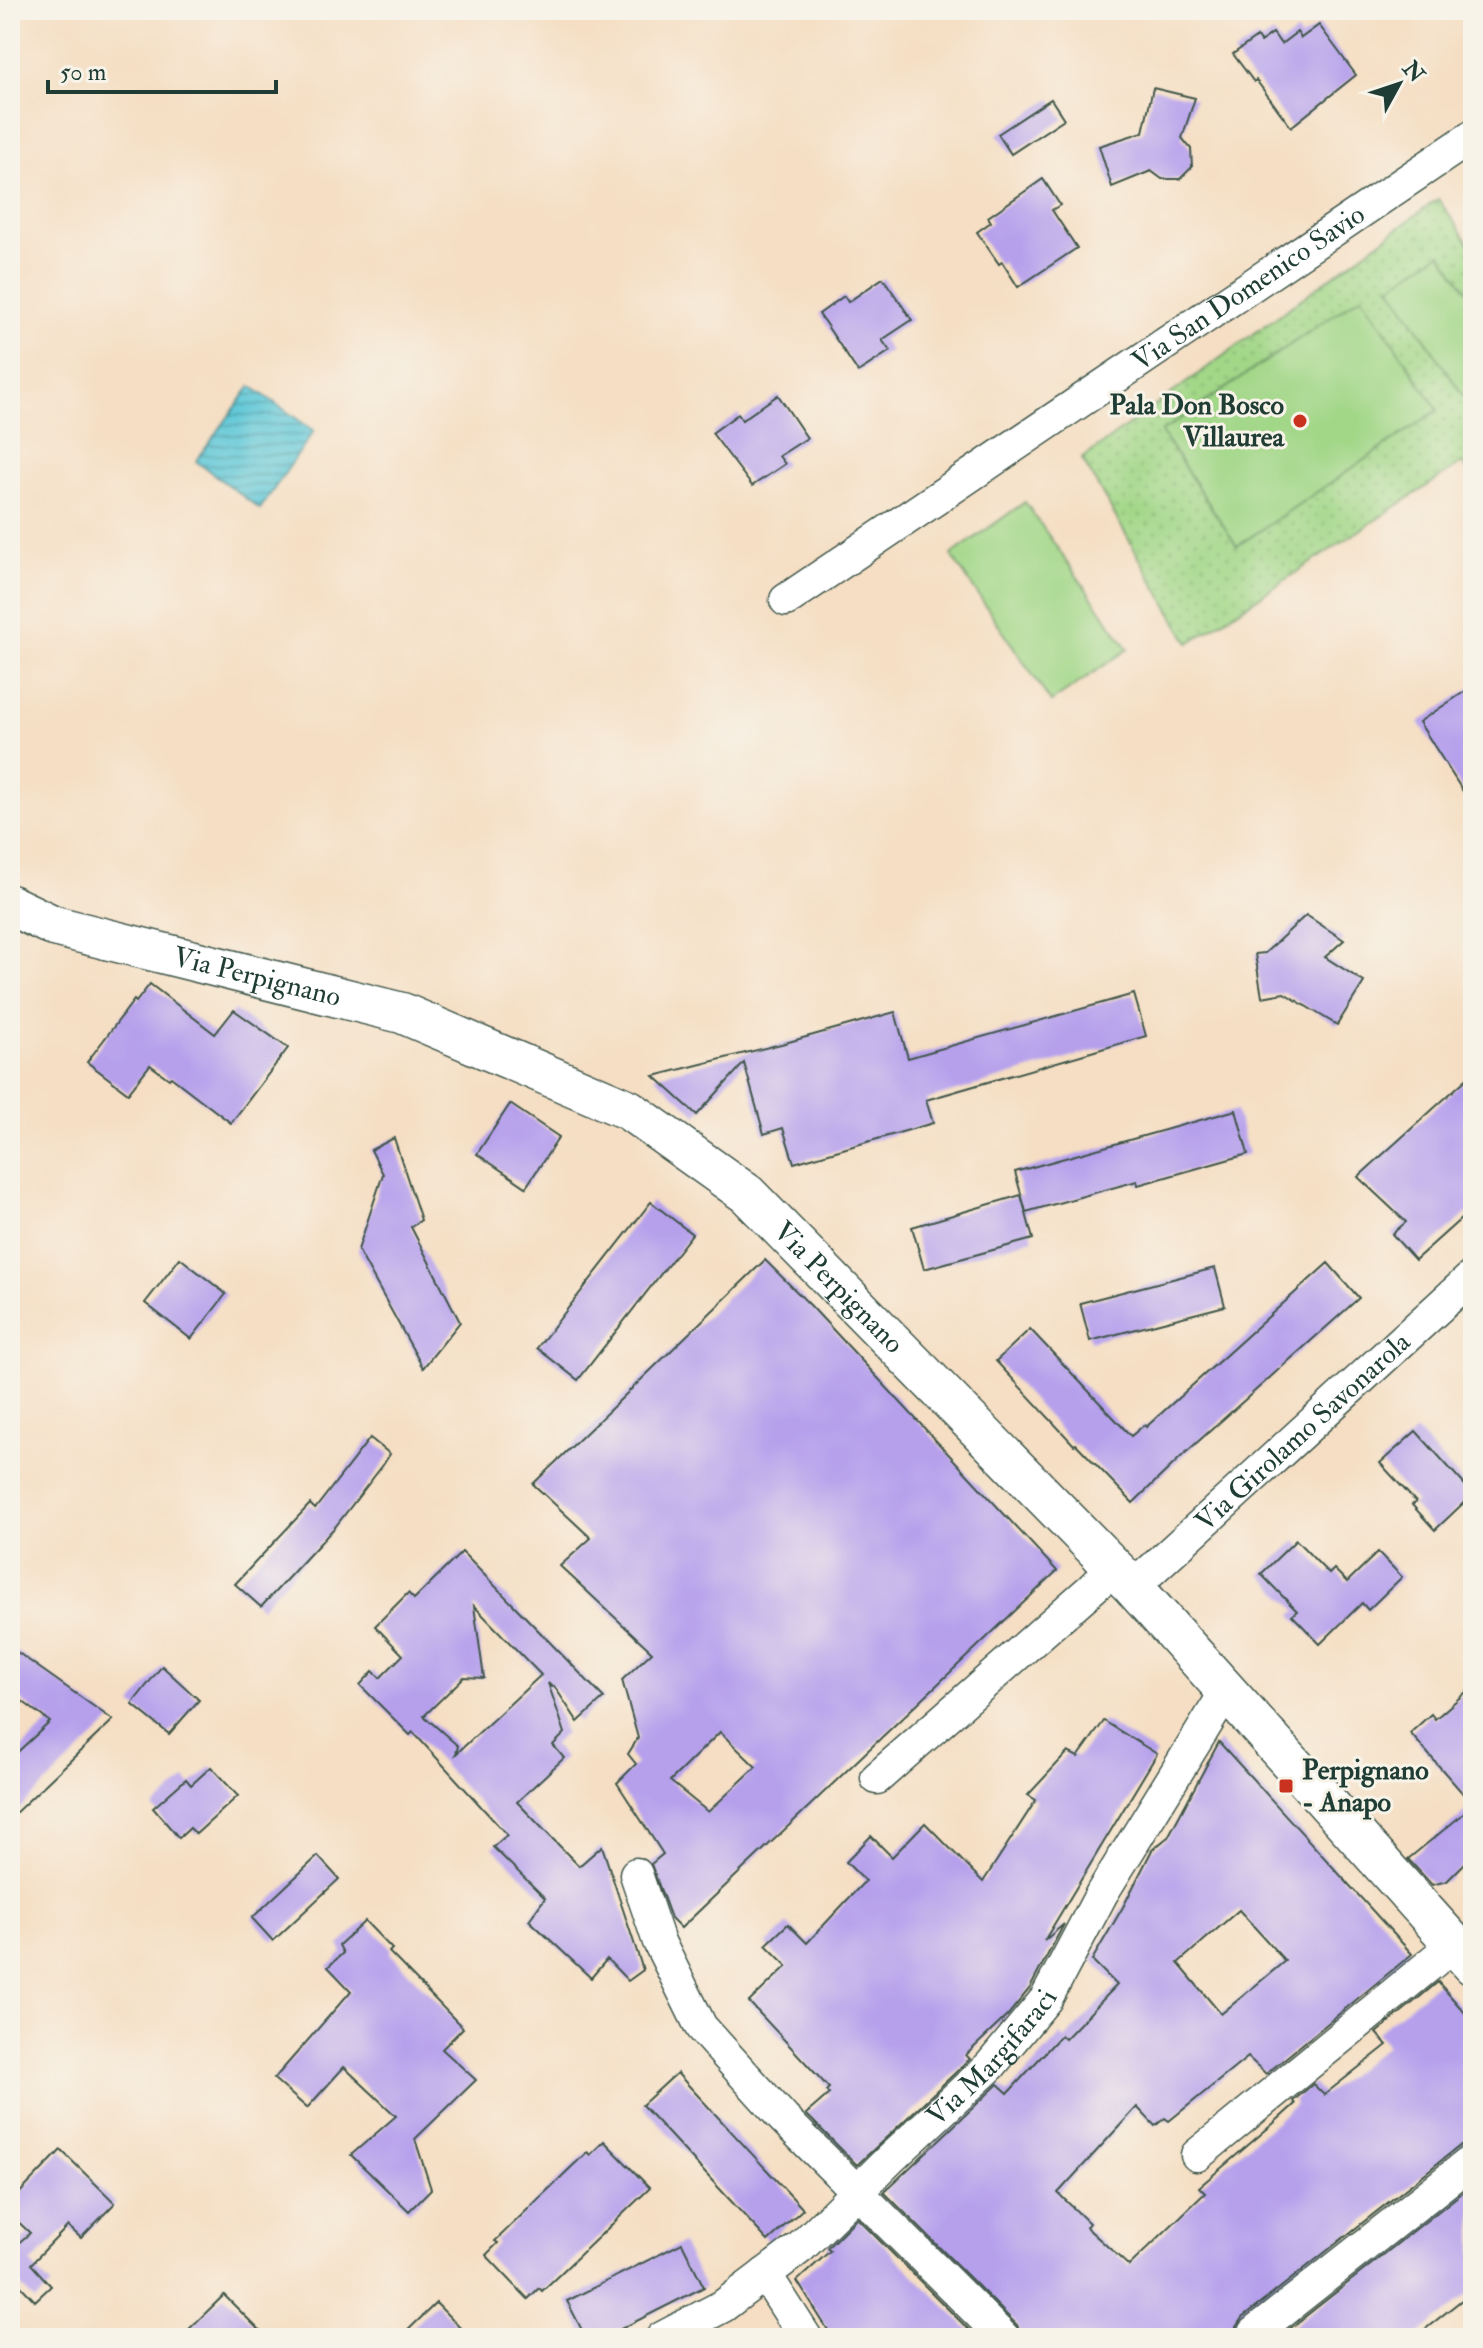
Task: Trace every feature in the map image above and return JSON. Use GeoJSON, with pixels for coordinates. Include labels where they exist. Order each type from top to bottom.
{"type":"FeatureCollection","features":[{"type":"Feature","properties":{"kind":"street","name":"Via San Domenico Savio"},"geometry":{"type":"LineString","coordinates":[[786,600],[1473,136]]}},
{"type":"Feature","properties":{"kind":"street","name":"Via Perpignano"},"geometry":{"type":"LineString","coordinates":[[10,905],[54,926],[402,1013],[629,1110],[747,1194],[1123,1578],[1464,1955]]}},
{"type":"Feature","properties":{"kind":"street","name":"Via Girolamo Savonarola"},"geometry":{"type":"LineString","coordinates":[[877,1778],[1123,1578],[1473,1276]]}},
{"type":"Feature","properties":{"kind":"street","name":"Via Margifaraci"},"geometry":{"type":"LineString","coordinates":[[662,2338],[723,2306],[801,2247],[990,2066],[1046,1999],[1102,1893],[1226,1692]]}},
{"type":"Feature","properties":{"kind":"street"},"geometry":{"type":"LineString","coordinates":[[636,1874],[659,1942],[701,2027],[784,2119],[1004,2338]]}},
{"type":"Feature","properties":{"kind":"street"},"geometry":{"type":"LineString","coordinates":[[1197,2155],[1464,1955]]}},
{"type":"Feature","properties":{"kind":"street"},"geometry":{"type":"LineString","coordinates":[[1254,2333],[1473,2160]]}},
{"type":"Feature","properties":{"kind":"street"},"geometry":{"type":"LineString","coordinates":[[765,2274],[806,2338]]}},
{"type":"Feature","properties":{"kind":"green space"},"geometry":{"type":"Polygon","coordinates":[[[1438,199],[1473,249],[1473,477],[1462,463],[1189,643],[1082,459],[1438,199]]]}},
{"type":"Feature","properties":{"kind":"green space"},"geometry":{"type":"Polygon","coordinates":[[[1441,253],[1473,299],[1473,396],[1466,400],[1390,286],[1441,253]]]}},
{"type":"Feature","properties":{"kind":"green space","name":"Pala Don Bosco Villaurea"},"geometry":{"type":"Polygon","coordinates":[[[1362,296],[1438,410],[1237,546],[1161,432],[1362,296]]]}},
{"type":"Feature","properties":{"kind":"green space"},"geometry":{"type":"Polygon","coordinates":[[[1025,502],[1128,649],[1051,702],[951,555],[1025,502]]]}},
{"type":"Feature","properties":{"kind":"water"},"geometry":{"type":"Polygon","coordinates":[[[251,386],[314,431],[260,509],[196,461],[251,386]]]}},
{"type":"Feature","properties":{"kind":"building"},"geometry":{"type":"Polygon","coordinates":[[[1319,25],[1356,75],[1291,127],[1233,54],[1257,37],[1260,42],[1273,33],[1281,44],[1297,32],[1301,38],[1319,25]]]}},
{"type":"Feature","properties":{"kind":"building"},"geometry":{"type":"Polygon","coordinates":[[[1153,88],[1195,98],[1182,138],[1191,149],[1192,167],[1180,179],[1162,179],[1151,171],[1112,187],[1099,146],[1143,132],[1153,88]]]}},
{"type":"Feature","properties":{"kind":"building"},"geometry":{"type":"Polygon","coordinates":[[[1051,99],[1064,119],[1011,154],[998,134],[1051,99]]]}},
{"type":"Feature","properties":{"kind":"building"},"geometry":{"type":"Polygon","coordinates":[[[1043,179],[1060,205],[1052,210],[1077,248],[1018,287],[977,232],[991,222],[988,217],[1043,179]]]}},
{"type":"Feature","properties":{"kind":"building"},"geometry":{"type":"Polygon","coordinates":[[[883,278],[912,320],[882,340],[890,351],[858,372],[819,314],[844,296],[848,302],[883,278]]]}},
{"type":"Feature","properties":{"kind":"building"},"geometry":{"type":"Polygon","coordinates":[[[778,395],[807,438],[779,456],[785,464],[752,486],[712,433],[738,414],[742,420],[778,395]]]}},
{"type":"Feature","properties":{"kind":"building"},"geometry":{"type":"Polygon","coordinates":[[[1473,686],[1473,807],[1419,722],[1473,686]]]}},
{"type":"Feature","properties":{"kind":"building"},"geometry":{"type":"Polygon","coordinates":[[[1306,915],[1344,940],[1325,957],[1364,982],[1337,1025],[1284,993],[1262,997],[1255,954],[1265,953],[1306,915]]]}},
{"type":"Feature","properties":{"kind":"building"},"geometry":{"type":"Polygon","coordinates":[[[150,984],[215,1034],[234,1010],[288,1048],[231,1123],[171,1077],[169,1079],[150,1065],[128,1093],[87,1062],[150,984]]]}},
{"type":"Feature","properties":{"kind":"building"},"geometry":{"type":"Polygon","coordinates":[[[1134,994],[1146,1036],[926,1100],[933,1123],[794,1163],[783,1128],[764,1134],[744,1063],[697,1115],[654,1076],[895,1012],[908,1058],[1134,994]]]}},
{"type":"Feature","properties":{"kind":"building"},"geometry":{"type":"Polygon","coordinates":[[[1473,1073],[1473,1208],[1415,1260],[1392,1234],[1406,1222],[1358,1177],[1473,1073]]]}},
{"type":"Feature","properties":{"kind":"building"},"geometry":{"type":"Polygon","coordinates":[[[510,1104],[559,1137],[526,1187],[477,1154],[510,1104]]]}},
{"type":"Feature","properties":{"kind":"building"},"geometry":{"type":"Polygon","coordinates":[[[1236,1110],[1248,1154],[1026,1212],[1015,1172],[1236,1110]]]}},
{"type":"Feature","properties":{"kind":"building"},"geometry":{"type":"Polygon","coordinates":[[[394,1138],[421,1220],[411,1227],[460,1322],[423,1368],[358,1250],[383,1174],[371,1150],[394,1138]]]}},
{"type":"Feature","properties":{"kind":"building"},"geometry":{"type":"Polygon","coordinates":[[[1021,1195],[1033,1239],[924,1269],[912,1227],[1021,1195]]]}},
{"type":"Feature","properties":{"kind":"building"},"geometry":{"type":"Polygon","coordinates":[[[651,1202],[692,1234],[578,1380],[537,1348],[651,1202]]]}},
{"type":"Feature","properties":{"kind":"building"},"geometry":{"type":"Polygon","coordinates":[[[180,1258],[226,1294],[191,1339],[145,1303],[180,1258]]]}},
{"type":"Feature","properties":{"kind":"building"},"geometry":{"type":"Polygon","coordinates":[[[765,1260],[1057,1571],[681,1928],[671,1918],[651,1864],[663,1854],[617,1783],[636,1764],[628,1754],[638,1738],[622,1680],[652,1652],[560,1566],[591,1538],[533,1484],[765,1260]],[[720,1732],[670,1781],[708,1812],[756,1767],[720,1732]]]}},
{"type":"Feature","properties":{"kind":"building"},"geometry":{"type":"Polygon","coordinates":[[[1328,1263],[1359,1298],[1133,1503],[996,1361],[1030,1329],[1131,1436],[1144,1425],[1146,1427],[1328,1263]]]}},
{"type":"Feature","properties":{"kind":"building"},"geometry":{"type":"Polygon","coordinates":[[[1215,1268],[1225,1306],[1090,1341],[1080,1303],[1215,1268]]]}},
{"type":"Feature","properties":{"kind":"building"},"geometry":{"type":"Polygon","coordinates":[[[1416,1431],[1473,1494],[1435,1530],[1412,1505],[1416,1502],[1380,1463],[1416,1431]]]}},
{"type":"Feature","properties":{"kind":"building"},"geometry":{"type":"Polygon","coordinates":[[[370,1438],[390,1454],[383,1465],[335,1527],[261,1607],[235,1584],[310,1504],[315,1509],[370,1438]]]}},
{"type":"Feature","properties":{"kind":"building"},"geometry":{"type":"Polygon","coordinates":[[[1296,1540],[1329,1574],[1334,1569],[1347,1582],[1378,1552],[1402,1577],[1368,1610],[1362,1603],[1320,1644],[1292,1615],[1297,1611],[1261,1574],[1296,1540]]]}},
{"type":"Feature","properties":{"kind":"building"},"geometry":{"type":"Polygon","coordinates":[[[462,1552],[604,1698],[578,1722],[554,1686],[548,1683],[565,1733],[553,1745],[564,1758],[517,1802],[579,1866],[602,1846],[643,1970],[628,1981],[607,1959],[591,1978],[529,1920],[545,1898],[493,1847],[507,1835],[413,1732],[410,1735],[360,1685],[373,1671],[380,1678],[403,1655],[375,1626],[408,1593],[414,1599],[462,1552]],[[474,1606],[484,1678],[464,1677],[424,1716],[458,1746],[456,1754],[541,1675],[474,1606]]]}},
{"type":"Feature","properties":{"kind":"building"},"geometry":{"type":"Polygon","coordinates":[[[10,1647],[113,1720],[10,1818],[10,1759],[50,1722],[10,1692],[10,1647]]]}},
{"type":"Feature","properties":{"kind":"building"},"geometry":{"type":"Polygon","coordinates":[[[162,1666],[199,1700],[169,1734],[132,1704],[162,1666]]]}},
{"type":"Feature","properties":{"kind":"building"},"geometry":{"type":"Polygon","coordinates":[[[1473,1686],[1473,1805],[1410,1733],[1431,1714],[1435,1719],[1473,1686]]]}},
{"type":"Feature","properties":{"kind":"building"},"geometry":{"type":"Polygon","coordinates":[[[1104,1721],[1157,1754],[1044,1941],[1064,1924],[1030,1988],[1008,2015],[966,2055],[970,2059],[857,2165],[806,2114],[829,2094],[826,2091],[829,2088],[749,2002],[787,1966],[766,1945],[788,1924],[807,1943],[865,1881],[846,1862],[871,1836],[892,1857],[925,1823],[983,1882],[1036,1800],[1028,1795],[1068,1752],[1078,1757],[1104,1721]]]}},
{"type":"Feature","properties":{"kind":"building"},"geometry":{"type":"Polygon","coordinates":[[[1219,1742],[1412,1954],[1266,2074],[1248,2057],[1169,2121],[1165,2118],[1155,2126],[1137,2107],[1058,2193],[1089,2223],[1086,2227],[1129,2266],[1205,2193],[1199,2187],[1295,2104],[1293,2101],[1313,2084],[1324,2095],[1387,2045],[1376,2033],[1438,1982],[1473,2022],[1473,2141],[1461,2145],[1242,2318],[1236,2327],[1236,2338],[1022,2338],[1017,2325],[884,2192],[998,2084],[1008,2093],[1061,2035],[1065,2039],[1117,1985],[1092,1960],[1152,1850],[1168,1837],[1219,1742]],[[1239,1910],[1178,1963],[1221,2014],[1285,1961],[1239,1910]]]}},
{"type":"Feature","properties":{"kind":"building"},"geometry":{"type":"Polygon","coordinates":[[[211,1767],[238,1796],[196,1834],[190,1828],[179,1838],[153,1808],[186,1779],[191,1785],[211,1767]]]}},
{"type":"Feature","properties":{"kind":"building"},"geometry":{"type":"Polygon","coordinates":[[[1473,1806],[1473,1855],[1447,1881],[1432,1885],[1408,1859],[1473,1806]]]}},
{"type":"Feature","properties":{"kind":"building"},"geometry":{"type":"Polygon","coordinates":[[[318,1856],[339,1879],[273,1941],[252,1918],[318,1856]]]}},
{"type":"Feature","properties":{"kind":"building"},"geometry":{"type":"Polygon","coordinates":[[[365,1921],[392,1949],[389,1952],[463,2028],[442,2049],[476,2080],[415,2139],[431,2189],[409,2211],[351,2155],[396,2116],[344,2067],[307,2108],[274,2079],[351,1991],[328,1967],[343,1953],[339,1945],[365,1921]]]}},
{"type":"Feature","properties":{"kind":"building"},"geometry":{"type":"Polygon","coordinates":[[[677,2073],[803,2209],[768,2241],[642,2105],[677,2073]]]}},
{"type":"Feature","properties":{"kind":"building"},"geometry":{"type":"Polygon","coordinates":[[[604,2141],[650,2188],[542,2291],[539,2288],[528,2299],[486,2255],[498,2243],[495,2241],[587,2152],[590,2155],[604,2141]]]}},
{"type":"Feature","properties":{"kind":"building"},"geometry":{"type":"Polygon","coordinates":[[[61,2150],[115,2203],[81,2238],[68,2226],[31,2264],[51,2286],[35,2301],[15,2280],[10,2286],[10,2241],[15,2246],[30,2233],[10,2214],[10,2203],[61,2150]]]}},
{"type":"Feature","properties":{"kind":"building"},"geometry":{"type":"Polygon","coordinates":[[[1473,2184],[1473,2291],[1414,2338],[1278,2338],[1473,2184]]]}},
{"type":"Feature","properties":{"kind":"building"},"geometry":{"type":"Polygon","coordinates":[[[857,2218],[977,2338],[833,2338],[797,2281],[830,2251],[827,2248],[857,2218]]]}},
{"type":"Feature","properties":{"kind":"building"},"geometry":{"type":"Polygon","coordinates":[[[682,2243],[704,2287],[603,2338],[586,2338],[567,2301],[682,2243]]]}},
{"type":"Feature","properties":{"kind":"building"},"geometry":{"type":"Polygon","coordinates":[[[224,2295],[267,2338],[180,2338],[224,2295]]]}},
{"type":"Feature","properties":{"kind":"building"},"geometry":{"type":"Polygon","coordinates":[[[436,2303],[470,2338],[400,2338],[436,2303]]]}},
{"type":"Feature","properties":{"kind":"place","name":"Pala Don Bosco Villaurea"},"geometry":{"type":"Point","coordinates":[1300,421]}},
{"type":"Feature","properties":{"kind":"place","name":"Perpignano - Anapo"},"geometry":{"type":"Point","coordinates":[1286,1786]}}]}
